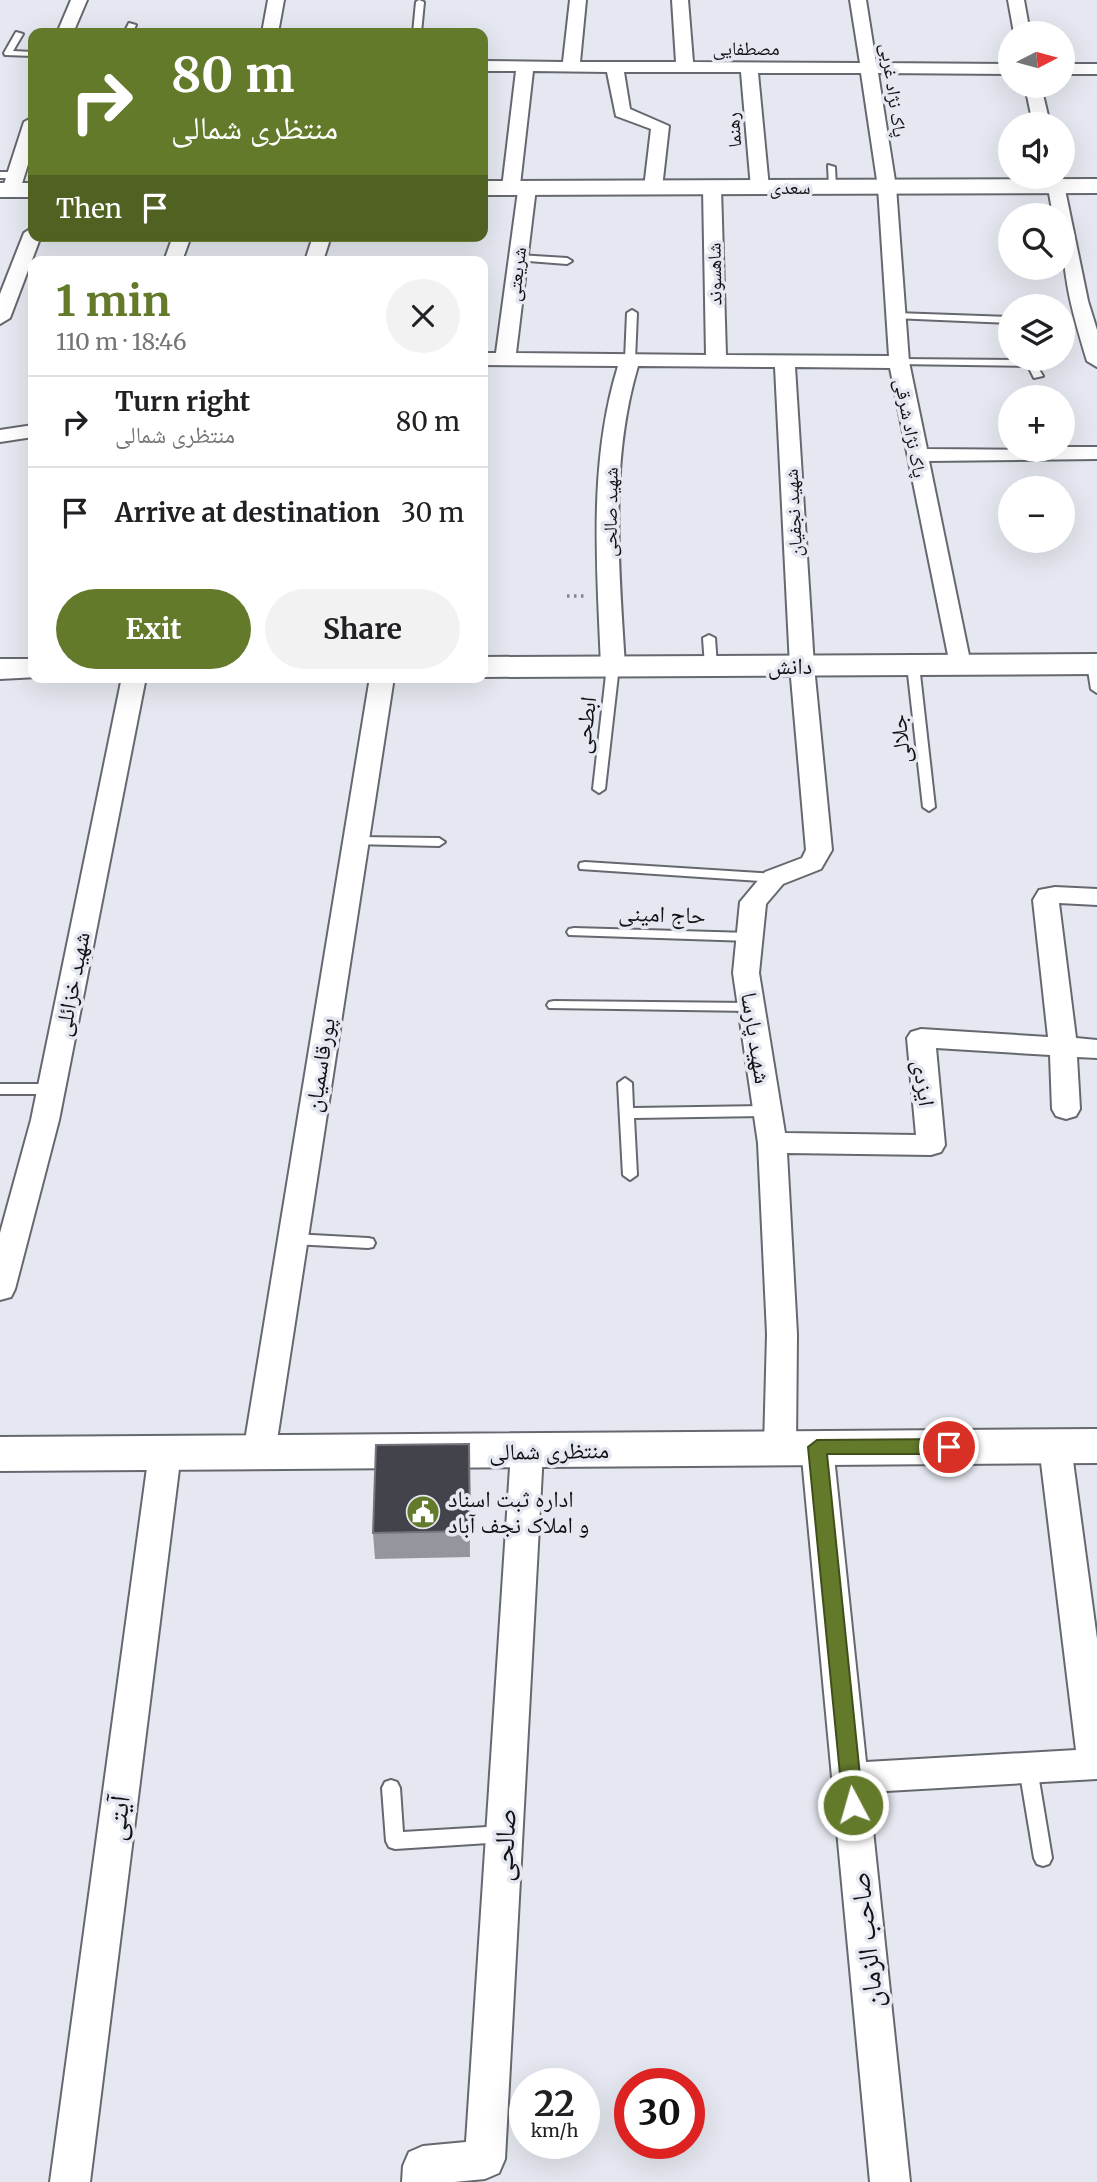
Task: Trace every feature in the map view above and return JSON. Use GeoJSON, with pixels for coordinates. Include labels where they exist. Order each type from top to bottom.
{"type":"FeatureCollection","features":[{"type":"Feature","properties":{"kind":"street"},"geometry":{"type":"LineString","coordinates":[[67,28],[79,0]]}},
{"type":"Feature","properties":{"kind":"street"},"geometry":{"type":"LineString","coordinates":[[271,28],[276,0]]}},
{"type":"Feature","properties":{"kind":"street"},"geometry":{"type":"LineString","coordinates":[[571,67],[578,0]]}},
{"type":"Feature","properties":{"kind":"street"},"geometry":{"type":"LineString","coordinates":[[680,0],[685,68]]}},
{"type":"Feature","properties":{"kind":"street","name":"پاک نژاد غربی"},"geometry":{"type":"LineString","coordinates":[[858,0],[887,187]]}},
{"type":"Feature","properties":{"kind":"street"},"geometry":{"type":"LineString","coordinates":[[1016,0],[1020,21]]}},
{"type":"Feature","properties":{"kind":"street","name":"مصطفایی"},"geometry":{"type":"LineString","coordinates":[[488,66],[998,69]]}},
{"type":"Feature","properties":{"kind":"street","name":"شریعتی"},"geometry":{"type":"LineString","coordinates":[[505,359],[517,258],[525,67]]}},
{"type":"Feature","properties":{"kind":"street"},"geometry":{"type":"LineString","coordinates":[[615,68],[622,112],[660,126],[653,188]]}},
{"type":"Feature","properties":{"kind":"street","name":"رهنما"},"geometry":{"type":"LineString","coordinates":[[749,69],[760,188]]}},
{"type":"Feature","properties":{"kind":"street"},"geometry":{"type":"LineString","coordinates":[[1075,69],[1097,69]]}},
{"type":"Feature","properties":{"kind":"street"},"geometry":{"type":"LineString","coordinates":[[12,184],[28,137]]}},
{"type":"Feature","properties":{"kind":"street","name":"سعدی"},"geometry":{"type":"LineString","coordinates":[[488,188],[760,188],[832,177],[887,187],[998,184]]}},
{"type":"Feature","properties":{"kind":"street","name":"سعدی"},"geometry":{"type":"LineString","coordinates":[[1075,184],[1097,186]]}},
{"type":"Feature","properties":{"kind":"street","name":"پاک نژاد شرقی"},"geometry":{"type":"LineString","coordinates":[[887,187],[898,362],[959,665]]}},
{"type":"Feature","properties":{"kind":"street","name":"شاهسوند"},"geometry":{"type":"LineString","coordinates":[[712,188],[716,360]]}},
{"type":"Feature","properties":{"kind":"street"},"geometry":{"type":"LineString","coordinates":[[1057,189],[1078,301],[1097,361]]}},
{"type":"Feature","properties":{"kind":"street"},"geometry":{"type":"LineString","coordinates":[[0,318],[30,242]]}},
{"type":"Feature","properties":{"kind":"street"},"geometry":{"type":"LineString","coordinates":[[488,359],[898,362]]}},
{"type":"Feature","properties":{"kind":"street","name":"شهید صالحی"},"geometry":{"type":"LineString","coordinates":[[613,667],[609,572],[611,444],[618,389],[630,360]]}},
{"type":"Feature","properties":{"kind":"street","name":"شهید نجفیان"},"geometry":{"type":"LineString","coordinates":[[785,361],[802,666]]}},
{"type":"Feature","properties":{"kind":"street"},"geometry":{"type":"LineString","coordinates":[[0,436],[28,432]]}},
{"type":"Feature","properties":{"kind":"street"},"geometry":{"type":"LineString","coordinates":[[916,455],[1097,453]]}},
{"type":"Feature","properties":{"kind":"street","name":"دانش"},"geometry":{"type":"LineString","coordinates":[[488,667],[613,667],[710,652],[802,666],[959,665],[1096,673]]}},
{"type":"Feature","properties":{"kind":"street"},"geometry":{"type":"LineString","coordinates":[[774,878],[812,863],[819,850],[802,666]]}},
{"type":"Feature","properties":{"kind":"street"},"geometry":{"type":"LineString","coordinates":[[0,669],[28,669]]}},
{"type":"Feature","properties":{"kind":"street","name":"شهید خزائلی"},"geometry":{"type":"LineString","coordinates":[[0,1289],[51,1089],[133,683]]}},
{"type":"Feature","properties":{"kind":"street","name":"پورقاسمیان"},"geometry":{"type":"LineString","coordinates":[[259,1453],[381,683]]}},
{"type":"Feature","properties":{"kind":"street","name":"شهید پارسا"},"geometry":{"type":"LineString","coordinates":[[774,878],[753,902],[746,973],[772,1143],[782,1334],[799,1447]]}},
{"type":"Feature","properties":{"kind":"street"},"geometry":{"type":"LineString","coordinates":[[1066,1109],[1063,1047],[1046,900],[1048,896],[1055,895],[1097,897]]}},
{"type":"Feature","properties":{"kind":"street","name":"ایزدی"},"geometry":{"type":"LineString","coordinates":[[772,1143],[931,1145],[920,1038],[1097,1049]]}},
{"type":"Feature","properties":{"kind":"street"},"geometry":{"type":"LineString","coordinates":[[850,1778],[1096,1764],[1055,1446]]}},
{"type":"Feature","properties":{"kind":"street","name":"منتظری شمالی"},"geometry":{"type":"LineString","coordinates":[[0,1454],[1097,1446]]}},
{"type":"Feature","properties":{"kind":"street","name":"صاحب الزمان"},"geometry":{"type":"LineString","coordinates":[[799,1447],[850,1778],[890,2182]]}},
{"type":"Feature","properties":{"kind":"street","name":"صالحی"},"geometry":{"type":"LineString","coordinates":[[422,2182],[423,2166],[485,2160],[527,1452]]}},
{"type":"Feature","properties":{"kind":"street","name":"آیتی"},"geometry":{"type":"LineString","coordinates":[[70,2182],[165,1453]]}},
{"type":"Feature","properties":{"kind":"lane"},"geometry":{"type":"LineString","coordinates":[[417,28],[420,2]]}},
{"type":"Feature","properties":{"kind":"lane"},"geometry":{"type":"LineString","coordinates":[[19,34],[8,53],[28,54]]}},
{"type":"Feature","properties":{"kind":"lane"},"geometry":{"type":"LineString","coordinates":[[517,258],[567,261]]}},
{"type":"Feature","properties":{"kind":"lane"},"geometry":{"type":"LineString","coordinates":[[630,360],[632,313]]}},
{"type":"Feature","properties":{"kind":"lane"},"geometry":{"type":"LineString","coordinates":[[895,316],[998,320]]}},
{"type":"Feature","properties":{"kind":"lane"},"geometry":{"type":"LineString","coordinates":[[970,362],[971,350]]}},
{"type":"Feature","properties":{"kind":"lane"},"geometry":{"type":"LineString","coordinates":[[898,362],[1031,363],[1038,376]]}},
{"type":"Feature","properties":{"kind":"lane","name":"جلالی"},"geometry":{"type":"LineString","coordinates":[[913,665],[929,807]]}},
{"type":"Feature","properties":{"kind":"lane","name":"ابطحی"},"geometry":{"type":"LineString","coordinates":[[599,789],[613,667]]}},
{"type":"Feature","properties":{"kind":"lane"},"geometry":{"type":"LineString","coordinates":[[356,841],[439,842]]}},
{"type":"Feature","properties":{"kind":"lane"},"geometry":{"type":"LineString","coordinates":[[585,866],[774,878]]}},
{"type":"Feature","properties":{"kind":"lane","name":"حاج امینی"},"geometry":{"type":"LineString","coordinates":[[574,932],[750,937]]}},
{"type":"Feature","properties":{"kind":"lane"},"geometry":{"type":"LineString","coordinates":[[554,1005],[751,1007]]}},
{"type":"Feature","properties":{"kind":"lane"},"geometry":{"type":"LineString","coordinates":[[625,1083],[630,1175]]}},
{"type":"Feature","properties":{"kind":"lane"},"geometry":{"type":"LineString","coordinates":[[0,1089],[51,1089]]}},
{"type":"Feature","properties":{"kind":"lane"},"geometry":{"type":"LineString","coordinates":[[628,1113],[767,1111]]}},
{"type":"Feature","properties":{"kind":"lane"},"geometry":{"type":"LineString","coordinates":[[293,1239],[368,1243]]}},
{"type":"Feature","properties":{"kind":"lane"},"geometry":{"type":"LineString","coordinates":[[1028,1768],[1043,1858]]}},
{"type":"Feature","properties":{"kind":"lane"},"geometry":{"type":"LineString","coordinates":[[391,1788],[395,1841],[504,1834]]}},
{"type":"Feature","properties":{"kind":"building","name":"اداره ثبت اسناد و املاک نجف آباد"},"geometry":{"type":"Polygon","coordinates":[[[469,1444],[470,1531],[373,1533],[376,1445],[469,1444]]]}},
{"type":"Feature","properties":{"kind":"place","name":"اداره ثبت اسناد و املاک نجف آباد"},"geometry":{"type":"Point","coordinates":[423,1512]}},
{"type":"Feature","properties":{"kind":"route"},"geometry":{"type":"LineString","coordinates":[[853,1805],[817,1447],[949,1447]]}}]}
